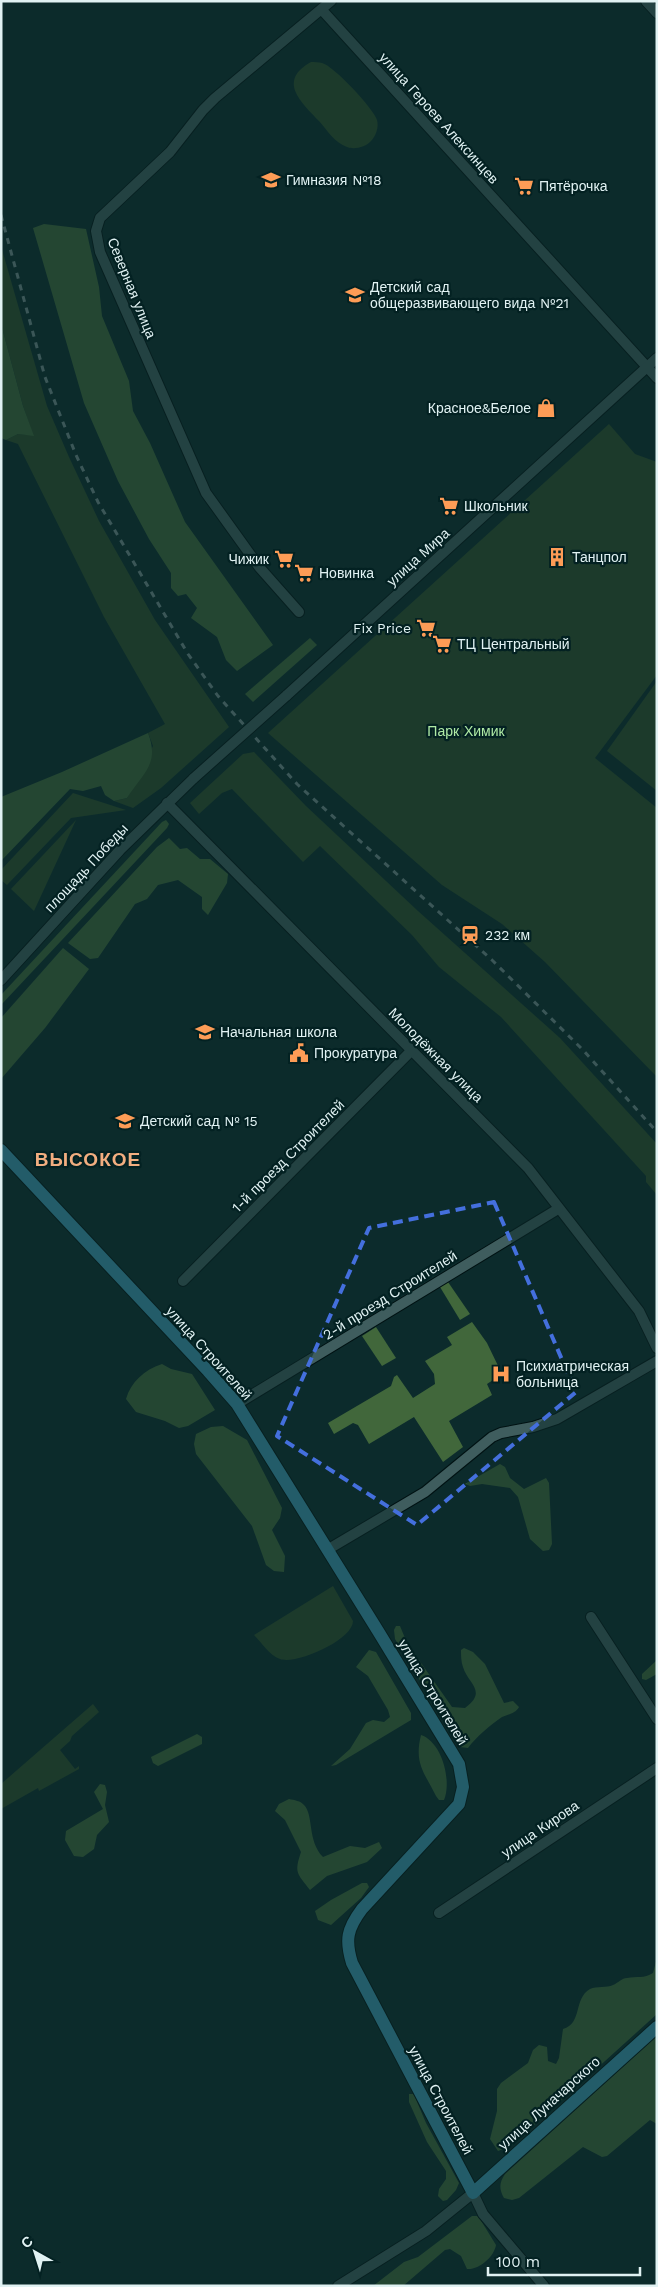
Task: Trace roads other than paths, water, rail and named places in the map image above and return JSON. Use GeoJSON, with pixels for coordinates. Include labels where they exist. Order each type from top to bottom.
{"type":"FeatureCollection","features":[{"type":"Feature","properties":{"kind":"main road","name":"улица Строителей"},"geometry":{"type":"LineString","coordinates":[[1,1150],[208,1370],[237,1404],[452,1751],[462,1776],[463,1787],[459,1804],[362,1909],[350,1928],[347,1942],[352,1963],[473,2193]]}},
{"type":"Feature","properties":{"kind":"main road","name":"улица Луначарского"},"geometry":{"type":"LineString","coordinates":[[473,2193],[657,2026]]}},
{"type":"Feature","properties":{"kind":"street","name":"Северная улица"},"geometry":{"type":"LineString","coordinates":[[299,612],[260,568],[206,493],[100,252],[96,232],[100,218],[170,152],[202,110],[331,1]]}},
{"type":"Feature","properties":{"kind":"street"},"geometry":{"type":"LineString","coordinates":[[646,1],[657,13]]}},
{"type":"Feature","properties":{"kind":"street","name":"улица Героев Алексинцев"},"geometry":{"type":"LineString","coordinates":[[322,10],[657,378]]}},
{"type":"Feature","properties":{"kind":"street","name":"улица Мира"},"geometry":{"type":"LineString","coordinates":[[194,778],[657,358]]}},
{"type":"Feature","properties":{"kind":"street","name":"площадь Победы"},"geometry":{"type":"LineString","coordinates":[[1,980],[120,850],[194,778]]}},
{"type":"Feature","properties":{"kind":"street","name":"Молодёжная улица"},"geometry":{"type":"LineString","coordinates":[[167,803],[528,1168],[639,1311],[657,1348]]}},
{"type":"Feature","properties":{"kind":"street","name":"1-й проезд Строителей"},"geometry":{"type":"LineString","coordinates":[[182,1281],[412,1050]]}},
{"type":"Feature","properties":{"kind":"street","name":"2-й проезд Строителей"},"geometry":{"type":"LineString","coordinates":[[237,1404],[558,1209]]}},
{"type":"Feature","properties":{"kind":"street"},"geometry":{"type":"LineString","coordinates":[[327,1550],[426,1492],[492,1437],[557,1419],[657,1361]]}},
{"type":"Feature","properties":{"kind":"street"},"geometry":{"type":"LineString","coordinates":[[591,1617],[657,1719]]}},
{"type":"Feature","properties":{"kind":"street","name":"улица Кирова"},"geometry":{"type":"LineString","coordinates":[[439,1913],[657,1768]]}},
{"type":"Feature","properties":{"kind":"street","name":"улица Луначарского"},"geometry":{"type":"LineString","coordinates":[[338,2286],[426,2230],[473,2193]]}},
{"type":"Feature","properties":{"kind":"street","name":"улица Строителей"},"geometry":{"type":"LineString","coordinates":[[473,2193],[483,2214],[544,2286]]}},
{"type":"Feature","properties":{"kind":"railway"},"geometry":{"type":"LineString","coordinates":[[1,215],[45,377],[76,455],[98,502],[188,654],[218,696],[297,784],[493,961],[582,1049],[657,1132]]}},
{"type":"Feature","properties":{"kind":"place","name":"Гимназия №18"},"geometry":{"type":"Point","coordinates":[271,180]}},
{"type":"Feature","properties":{"kind":"place","name":"Пятёрочка"},"geometry":{"type":"Point","coordinates":[524,186]}},
{"type":"Feature","properties":{"kind":"place","name":"Детский сад общеразвивающего вида №21"},"geometry":{"type":"Point","coordinates":[355,295]}},
{"type":"Feature","properties":{"kind":"place","name":"Красное&Белое"},"geometry":{"type":"Point","coordinates":[546,408]}},
{"type":"Feature","properties":{"kind":"place","name":"Школьник"},"geometry":{"type":"Point","coordinates":[449,506]}},
{"type":"Feature","properties":{"kind":"place","name":"Танцпол"},"geometry":{"type":"Point","coordinates":[557,557]}},
{"type":"Feature","properties":{"kind":"place","name":"Чижик"},"geometry":{"type":"Point","coordinates":[284,559]}},
{"type":"Feature","properties":{"kind":"place","name":"Новинка"},"geometry":{"type":"Point","coordinates":[304,573]}},
{"type":"Feature","properties":{"kind":"place","name":"Fix Price"},"geometry":{"type":"Point","coordinates":[426,628]}},
{"type":"Feature","properties":{"kind":"place","name":"ТЦ Центральный"},"geometry":{"type":"Point","coordinates":[442,644]}},
{"type":"Feature","properties":{"kind":"place","name":"232 км"},"geometry":{"type":"Point","coordinates":[470,935]}},
{"type":"Feature","properties":{"kind":"place","name":"Начальная школа"},"geometry":{"type":"Point","coordinates":[205,1032]}},
{"type":"Feature","properties":{"kind":"place","name":"Прокуратура"},"geometry":{"type":"Point","coordinates":[299,1053]}},
{"type":"Feature","properties":{"kind":"place","name":"Детский сад № 15"},"geometry":{"type":"Point","coordinates":[125,1121]}},
{"type":"Feature","properties":{"kind":"place","name":"Психиатрическая больница"},"geometry":{"type":"Point","coordinates":[501,1374]}},
{"type":"Feature","properties":{"kind":"district","name":"ВЫСОКОЕ"},"geometry":{"type":"Point","coordinates":[88,1159]}},
{"type":"Feature","properties":{"kind":"park label","name":"Парк Химик"},"geometry":{"type":"Point","coordinates":[466,731]}}]}
